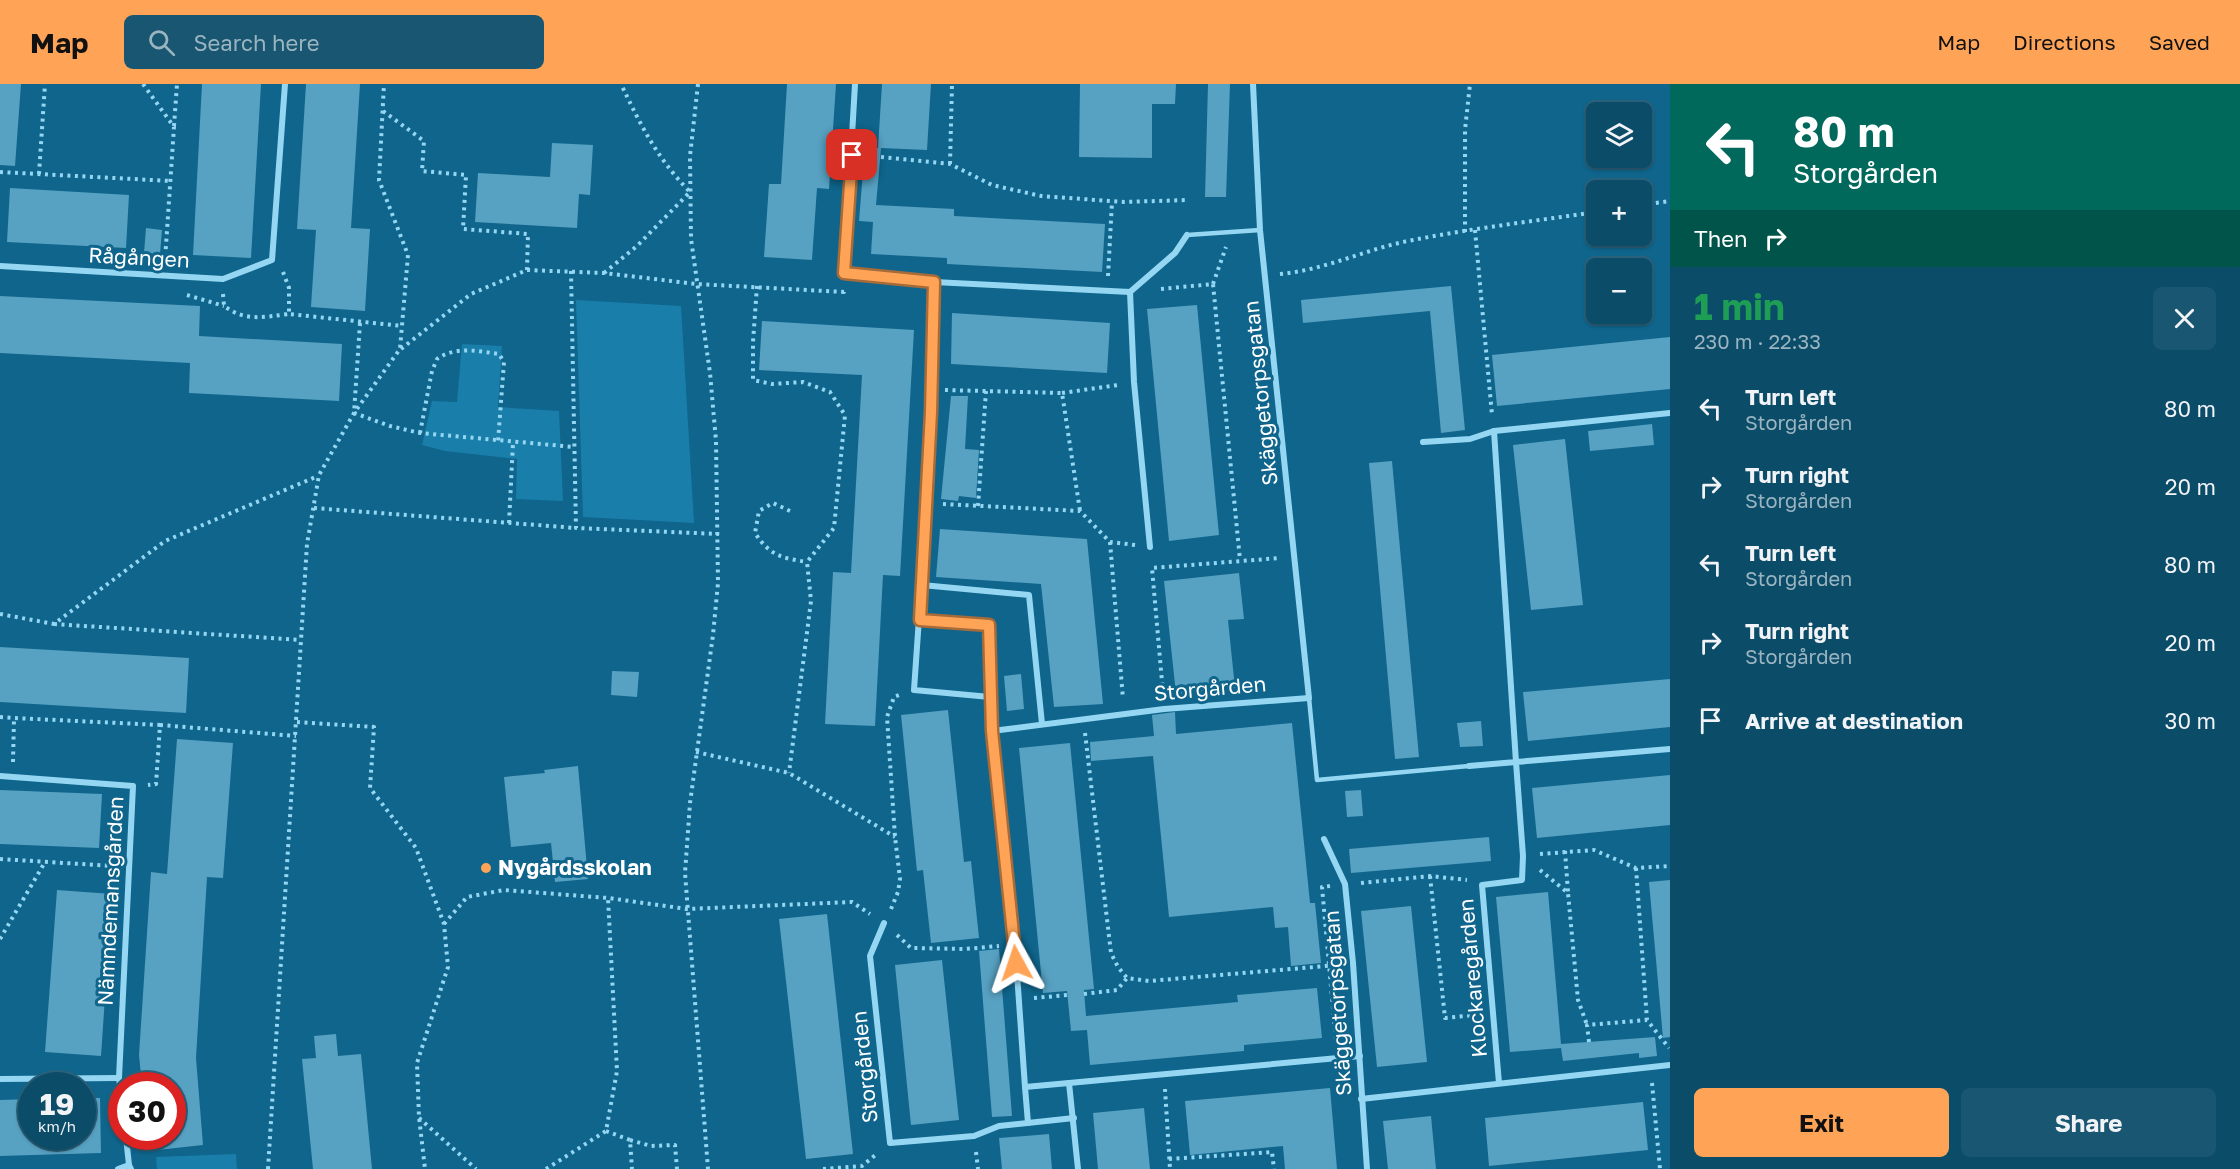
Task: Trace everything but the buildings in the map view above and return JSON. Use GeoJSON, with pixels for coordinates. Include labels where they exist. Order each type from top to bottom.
{"type":"FeatureCollection","features":[{"type":"Feature","properties":{"kind":"street"},"geometry":{"type":"LineString","coordinates":[[272,260],[285,84]]}},
{"type":"Feature","properties":{"kind":"street"},"geometry":{"type":"LineString","coordinates":[[855,84],[844,273],[934,282],[1130,292],[1175,253],[1187,236]]}},
{"type":"Feature","properties":{"kind":"street","name":"Skäggetorpsgatan"},"geometry":{"type":"LineString","coordinates":[[1253,84],[1260,230],[1309,698]]}},
{"type":"Feature","properties":{"kind":"street","name":"Rågången"},"geometry":{"type":"LineString","coordinates":[[0,266],[223,279],[272,260]]}},
{"type":"Feature","properties":{"kind":"street"},"geometry":{"type":"LineString","coordinates":[[934,282],[927,503],[914,690],[990,697]]}},
{"type":"Feature","properties":{"kind":"street"},"geometry":{"type":"LineString","coordinates":[[1130,292],[1134,382],[1150,547]]}},
{"type":"Feature","properties":{"kind":"street"},"geometry":{"type":"LineString","coordinates":[[1423,442],[1470,439],[1494,431],[1670,414]]}},
{"type":"Feature","properties":{"kind":"street","name":"Klockaregården"},"geometry":{"type":"LineString","coordinates":[[1494,431],[1523,856],[1522,880],[1482,885],[1499,1083]]}},
{"type":"Feature","properties":{"kind":"street"},"geometry":{"type":"LineString","coordinates":[[922,585],[1029,595],[1042,724]]}},
{"type":"Feature","properties":{"kind":"street"},"geometry":{"type":"LineString","coordinates":[[920,620],[989,625],[992,731],[1015,945],[1028,1123]]}},
{"type":"Feature","properties":{"kind":"street","name":"Storgården"},"geometry":{"type":"LineString","coordinates":[[992,731],[1164,709],[1309,698]]}},
{"type":"Feature","properties":{"kind":"street"},"geometry":{"type":"LineString","coordinates":[[1469,766],[1670,748]]}},
{"type":"Feature","properties":{"kind":"street","name":"Nämndemansgården"},"geometry":{"type":"LineString","coordinates":[[0,776],[133,786],[119,1072]]}},
{"type":"Feature","properties":{"kind":"street","name":"Skäggetorpsgatan"},"geometry":{"type":"LineString","coordinates":[[1324,839],[1345,884],[1353,963],[1367,1169]]}},
{"type":"Feature","properties":{"kind":"street","name":"Storgården"},"geometry":{"type":"LineString","coordinates":[[884,923],[870,956],[890,1143],[974,1136],[999,1126],[1074,1118]]}},
{"type":"Feature","properties":{"kind":"street"},"geometry":{"type":"LineString","coordinates":[[1025,1087],[1360,1056]]}},
{"type":"Feature","properties":{"kind":"street","name":"Klockaregården"},"geometry":{"type":"LineString","coordinates":[[1361,1099],[1670,1065]]}},
{"type":"Feature","properties":{"kind":"street"},"geometry":{"type":"LineString","coordinates":[[0,1079],[108,1078]]}},
{"type":"Feature","properties":{"kind":"street"},"geometry":{"type":"LineString","coordinates":[[1070,1083],[1078,1169]]}},
{"type":"Feature","properties":{"kind":"street"},"geometry":{"type":"LineString","coordinates":[[118,1169],[130,1167],[128,1150]]}},
{"type":"Feature","properties":{"kind":"lane"},"geometry":{"type":"LineString","coordinates":[[1187,236],[1260,230]]}},
{"type":"Feature","properties":{"kind":"lane"},"geometry":{"type":"LineString","coordinates":[[1309,698],[1317,780],[1469,766]]}},
{"type":"Feature","properties":{"kind":"path"},"geometry":{"type":"LineString","coordinates":[[39,174],[45,84]]}},
{"type":"Feature","properties":{"kind":"path"},"geometry":{"type":"LineString","coordinates":[[143,84],[174,127]]}},
{"type":"Feature","properties":{"kind":"path"},"geometry":{"type":"LineString","coordinates":[[164,277],[177,84]]}},
{"type":"Feature","properties":{"kind":"path"},"geometry":{"type":"LineString","coordinates":[[384,84],[379,180],[408,255],[400,349]]}},
{"type":"Feature","properties":{"kind":"path"},"geometry":{"type":"LineString","coordinates":[[621,84],[668,169],[690,192]]}},
{"type":"Feature","properties":{"kind":"path"},"geometry":{"type":"LineString","coordinates":[[698,84],[693,122],[690,192],[691,239],[710,373],[716,441],[719,534],[718,583],[713,635],[696,752],[685,873],[708,1169]]}},
{"type":"Feature","properties":{"kind":"path"},"geometry":{"type":"LineString","coordinates":[[950,164],[952,84]]}},
{"type":"Feature","properties":{"kind":"path"},"geometry":{"type":"LineString","coordinates":[[1465,231],[1465,130],[1470,84]]}},
{"type":"Feature","properties":{"kind":"path"},"geometry":{"type":"LineString","coordinates":[[382,111],[424,141],[422,171],[466,175],[463,230],[528,234],[526,270]]}},
{"type":"Feature","properties":{"kind":"path"},"geometry":{"type":"LineString","coordinates":[[880,157],[950,164],[992,185],[1041,196],[1112,202],[1188,200]]}},
{"type":"Feature","properties":{"kind":"path"},"geometry":{"type":"LineString","coordinates":[[0,172],[171,182]]}},
{"type":"Feature","properties":{"kind":"path"},"geometry":{"type":"LineString","coordinates":[[604,273],[637,246],[690,192]]}},
{"type":"Feature","properties":{"kind":"path"},"geometry":{"type":"LineString","coordinates":[[1652,203],[1670,201]]}},
{"type":"Feature","properties":{"kind":"path"},"geometry":{"type":"LineString","coordinates":[[1107,291],[1112,202]]}},
{"type":"Feature","properties":{"kind":"path"},"geometry":{"type":"LineString","coordinates":[[1266,276],[1306,272],[1367,250],[1414,240],[1586,213]]}},
{"type":"Feature","properties":{"kind":"path"},"geometry":{"type":"LineString","coordinates":[[1475,230],[1494,431]]}},
{"type":"Feature","properties":{"kind":"path"},"geometry":{"type":"LineString","coordinates":[[1232,232],[1213,284],[1240,560]]}},
{"type":"Feature","properties":{"kind":"path"},"geometry":{"type":"LineString","coordinates":[[272,260],[283,272],[289,288],[289,314]]}},
{"type":"Feature","properties":{"kind":"path"},"geometry":{"type":"LineString","coordinates":[[268,1169],[307,544],[319,475],[354,413],[400,349],[471,294],[526,270],[604,273],[696,284],[844,292],[844,273]]}},
{"type":"Feature","properties":{"kind":"path"},"geometry":{"type":"LineString","coordinates":[[571,271],[576,528]]}},
{"type":"Feature","properties":{"kind":"path"},"geometry":{"type":"LineString","coordinates":[[223,279],[224,306],[236,315],[260,318],[289,314],[402,327]]}},
{"type":"Feature","properties":{"kind":"path"},"geometry":{"type":"LineString","coordinates":[[1130,292],[1213,284]]}},
{"type":"Feature","properties":{"kind":"path"},"geometry":{"type":"LineString","coordinates":[[757,286],[753,380],[772,384],[803,382],[830,392],[845,415],[834,528],[807,562],[811,601],[789,773]]}},
{"type":"Feature","properties":{"kind":"path"},"geometry":{"type":"LineString","coordinates":[[354,413],[360,323]]}},
{"type":"Feature","properties":{"kind":"path"},"geometry":{"type":"LineString","coordinates":[[420,433],[432,371],[437,359],[454,350],[491,352],[499,354],[504,362],[498,441]]}},
{"type":"Feature","properties":{"kind":"path"},"geometry":{"type":"LineString","coordinates":[[932,389],[1062,393],[1134,382]]}},
{"type":"Feature","properties":{"kind":"path"},"geometry":{"type":"LineString","coordinates":[[978,506],[986,391]]}},
{"type":"Feature","properties":{"kind":"path"},"geometry":{"type":"LineString","coordinates":[[1062,393],[1080,511],[1110,542],[1150,547]]}},
{"type":"Feature","properties":{"kind":"path"},"geometry":{"type":"LineString","coordinates":[[354,413],[390,426],[420,433],[574,447]]}},
{"type":"Feature","properties":{"kind":"path"},"geometry":{"type":"LineString","coordinates":[[509,523],[513,442]]}},
{"type":"Feature","properties":{"kind":"path"},"geometry":{"type":"LineString","coordinates":[[54,624],[165,541],[319,475]]}},
{"type":"Feature","properties":{"kind":"path"},"geometry":{"type":"LineString","coordinates":[[790,511],[773,503],[759,511],[755,533],[764,548],[783,558],[807,562]]}},
{"type":"Feature","properties":{"kind":"path"},"geometry":{"type":"LineString","coordinates":[[927,503],[1080,511]]}},
{"type":"Feature","properties":{"kind":"path"},"geometry":{"type":"LineString","coordinates":[[314,508],[576,528],[719,534]]}},
{"type":"Feature","properties":{"kind":"path"},"geometry":{"type":"LineString","coordinates":[[1110,542],[1124,714]]}},
{"type":"Feature","properties":{"kind":"path"},"geometry":{"type":"LineString","coordinates":[[1164,709],[1152,568],[1294,557]]}},
{"type":"Feature","properties":{"kind":"path"},"geometry":{"type":"LineString","coordinates":[[0,614],[54,624],[301,640]]}},
{"type":"Feature","properties":{"kind":"path"},"geometry":{"type":"LineString","coordinates":[[884,923],[898,892],[900,879],[887,717],[894,697],[914,690]]}},
{"type":"Feature","properties":{"kind":"path"},"geometry":{"type":"LineString","coordinates":[[0,717],[160,725],[296,736]]}},
{"type":"Feature","properties":{"kind":"path"},"geometry":{"type":"LineString","coordinates":[[12,777],[14,718]]}},
{"type":"Feature","properties":{"kind":"path"},"geometry":{"type":"LineString","coordinates":[[1083,719],[1111,953],[1127,978],[1149,981],[1353,963]]}},
{"type":"Feature","properties":{"kind":"path"},"geometry":{"type":"LineString","coordinates":[[297,722],[374,727],[370,788],[416,848],[444,924],[448,967],[417,1063],[419,1118],[425,1169]]}},
{"type":"Feature","properties":{"kind":"path"},"geometry":{"type":"LineString","coordinates":[[133,786],[156,784],[160,725]]}},
{"type":"Feature","properties":{"kind":"path"},"geometry":{"type":"LineString","coordinates":[[696,752],[789,773],[895,837]]}},
{"type":"Feature","properties":{"kind":"path"},"geometry":{"type":"LineString","coordinates":[[1523,856],[1594,850],[1636,868],[1670,866]]}},
{"type":"Feature","properties":{"kind":"path"},"geometry":{"type":"LineString","coordinates":[[1564,851],[1578,1000],[1587,1024],[1589,1042]]}},
{"type":"Feature","properties":{"kind":"path"},"geometry":{"type":"LineString","coordinates":[[1523,856],[1568,893]]}},
{"type":"Feature","properties":{"kind":"path"},"geometry":{"type":"LineString","coordinates":[[0,860],[128,867]]}},
{"type":"Feature","properties":{"kind":"path"},"geometry":{"type":"LineString","coordinates":[[0,939],[45,862]]}},
{"type":"Feature","properties":{"kind":"path"},"geometry":{"type":"LineString","coordinates":[[1636,868],[1647,1020],[1670,1049]]}},
{"type":"Feature","properties":{"kind":"path"},"geometry":{"type":"LineString","coordinates":[[1431,876],[1445,1018],[1493,1014]]}},
{"type":"Feature","properties":{"kind":"path"},"geometry":{"type":"LineString","coordinates":[[1338,1057],[1322,887],[1431,876],[1463,879],[1482,885]]}},
{"type":"Feature","properties":{"kind":"path"},"geometry":{"type":"LineString","coordinates":[[444,924],[467,897],[504,890],[608,898],[687,909],[852,902],[884,923],[911,948],[965,949],[1015,945]]}},
{"type":"Feature","properties":{"kind":"path"},"geometry":{"type":"LineString","coordinates":[[546,1169],[606,1131],[617,1071],[608,898]]}},
{"type":"Feature","properties":{"kind":"path"},"geometry":{"type":"LineString","coordinates":[[1084,994],[1117,990],[1127,978]]}},
{"type":"Feature","properties":{"kind":"path"},"geometry":{"type":"LineString","coordinates":[[1019,999],[1068,995]]}},
{"type":"Feature","properties":{"kind":"path"},"geometry":{"type":"LineString","coordinates":[[1587,1024],[1647,1020]]}},
{"type":"Feature","properties":{"kind":"path"},"geometry":{"type":"LineString","coordinates":[[1651,1068],[1660,1169]]}},
{"type":"Feature","properties":{"kind":"path"},"geometry":{"type":"LineString","coordinates":[[1164,1073],[1170,1169]]}},
{"type":"Feature","properties":{"kind":"path"},"geometry":{"type":"LineString","coordinates":[[419,1118],[476,1169]]}},
{"type":"Feature","properties":{"kind":"path"},"geometry":{"type":"LineString","coordinates":[[606,1131],[651,1146],[675,1145],[677,1169]]}},
{"type":"Feature","properties":{"kind":"path"},"geometry":{"type":"LineString","coordinates":[[630,1140],[632,1169]]}},
{"type":"Feature","properties":{"kind":"path"},"geometry":{"type":"LineString","coordinates":[[823,1169],[862,1166],[890,1143]]}},
{"type":"Feature","properties":{"kind":"path"},"geometry":{"type":"LineString","coordinates":[[1169,1159],[1272,1152],[1274,1169]]}},
{"type":"Feature","properties":{"kind":"shaded area"},"geometry":{"type":"Polygon","coordinates":[[[576,300],[681,306],[694,523],[583,517],[576,300]]]}},
{"type":"Feature","properties":{"kind":"shaded area"},"geometry":{"type":"Polygon","coordinates":[[[462,344],[502,346],[498,407],[559,411],[563,501],[516,499],[517,459],[445,451],[422,445],[432,401],[457,402],[462,344]]]}},
{"type":"Feature","properties":{"kind":"shaded area"},"geometry":{"type":"Polygon","coordinates":[[[236,1154],[237,1169],[157,1169],[156,1157],[236,1154]]]}},
{"type":"Feature","properties":{"kind":"place","name":"Nygårdsskolan"},"geometry":{"type":"Point","coordinates":[486,868]}},
{"type":"Feature","properties":{"kind":"route"},"geometry":{"type":"LineString","coordinates":[[852,155],[844,273],[934,282],[931,412],[920,620],[989,625],[992,731],[1016,963]]}}]}
